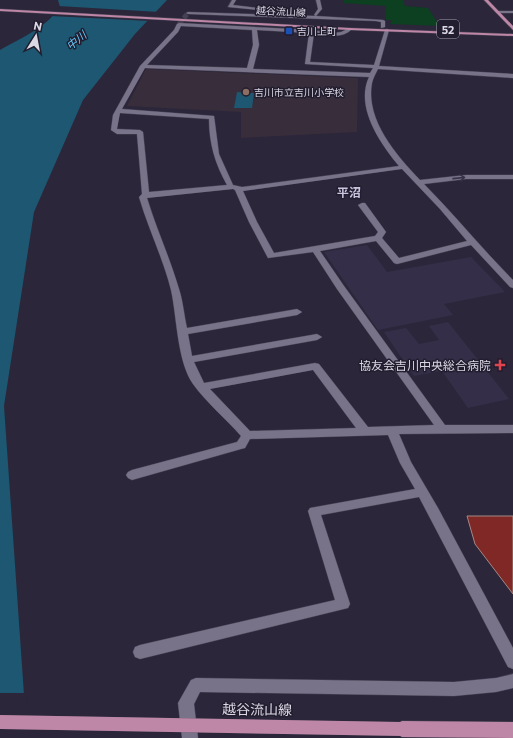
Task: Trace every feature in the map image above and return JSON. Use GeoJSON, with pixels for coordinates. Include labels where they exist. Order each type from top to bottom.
{"type":"FeatureCollection","features":[{"type":"Feature","properties":{"kind":"main road"},"geometry":{"type":"LineString","coordinates":[[486,0],[513,30]]}},
{"type":"Feature","properties":{"kind":"main road","name":"52"},"geometry":{"type":"LineString","coordinates":[[0,6],[166,17]]}},
{"type":"Feature","properties":{"kind":"main road","name":"越谷流山線"},"geometry":{"type":"LineString","coordinates":[[0,10],[513,35]]}},
{"type":"Feature","properties":{"kind":"main road","name":"越谷流山線"},"geometry":{"type":"LineString","coordinates":[[166,17],[350,29],[385,28],[513,30]]}},
{"type":"Feature","properties":{"kind":"main road","name":"越谷流山線"},"geometry":{"type":"LineString","coordinates":[[0,722],[513,730]]}},
{"type":"Feature","properties":{"kind":"street"},"geometry":{"type":"LineString","coordinates":[[234,0],[230,6],[315,17]]}},
{"type":"Feature","properties":{"kind":"street"},"geometry":{"type":"LineString","coordinates":[[315,17],[320,9],[318,0]]}},
{"type":"Feature","properties":{"kind":"street"},"geometry":{"type":"LineString","coordinates":[[497,12],[513,12]]}},
{"type":"Feature","properties":{"kind":"street"},"geometry":{"type":"LineString","coordinates":[[188,13],[315,17],[380,20],[384,22],[385,28],[376,67],[369,83],[368,98],[372,117],[385,144],[486,258],[513,284]]}},
{"type":"Feature","properties":{"kind":"street"},"geometry":{"type":"LineString","coordinates":[[350,29],[345,34],[341,35],[312,31],[179,24],[176,31],[142,66],[118,111],[114,130],[117,132],[140,132],[146,195],[143,197],[152,228],[166,261],[175,290],[188,360],[197,382],[247,435],[442,429],[513,429]]}},
{"type":"Feature","properties":{"kind":"street"},"geometry":{"type":"LineString","coordinates":[[250,69],[256,45],[254,28]]}},
{"type":"Feature","properties":{"kind":"street"},"geometry":{"type":"LineString","coordinates":[[312,31],[307,63],[513,76]]}},
{"type":"Feature","properties":{"kind":"street"},"geometry":{"type":"LineString","coordinates":[[142,66],[250,69],[372,75]]}},
{"type":"Feature","properties":{"kind":"street"},"geometry":{"type":"LineString","coordinates":[[118,111],[212,117],[211,126],[216,157],[271,256],[378,238],[382,232],[362,205]]}},
{"type":"Feature","properties":{"kind":"street"},"geometry":{"type":"LineString","coordinates":[[146,195],[234,188],[242,189],[404,167]]}},
{"type":"Feature","properties":{"kind":"street"},"geometry":{"type":"LineString","coordinates":[[420,182],[466,177],[513,177]]}},
{"type":"Feature","properties":{"kind":"street"},"geometry":{"type":"LineString","coordinates":[[378,238],[397,261],[473,242]]}},
{"type":"Feature","properties":{"kind":"street"},"geometry":{"type":"LineString","coordinates":[[315,249],[340,287],[442,429]]}},
{"type":"Feature","properties":{"kind":"street"},"geometry":{"type":"LineString","coordinates":[[182,332],[297,312]]}},
{"type":"Feature","properties":{"kind":"street"},"geometry":{"type":"LineString","coordinates":[[188,360],[317,337]]}},
{"type":"Feature","properties":{"kind":"street"},"geometry":{"type":"LineString","coordinates":[[203,387],[315,366],[364,431]]}},
{"type":"Feature","properties":{"kind":"street"},"geometry":{"type":"LineString","coordinates":[[392,431],[406,463],[434,512],[513,662]]}},
{"type":"Feature","properties":{"kind":"street"},"geometry":{"type":"LineString","coordinates":[[132,475],[242,445],[247,435]]}},
{"type":"Feature","properties":{"kind":"street"},"geometry":{"type":"LineString","coordinates":[[140,652],[343,604],[314,511],[422,492]]}},
{"type":"Feature","properties":{"kind":"street"},"geometry":{"type":"LineString","coordinates":[[190,738],[186,702],[196,685],[454,689],[496,685],[513,681]]}},
{"type":"Feature","properties":{"kind":"shaded area","name":"吉川市立吉川小学校"},"geometry":{"type":"Polygon","coordinates":[[[146,69],[358,78],[357,132],[241,138],[241,112],[127,106],[146,69]]]}},
{"type":"Feature","properties":{"kind":"shaded area"},"geometry":{"type":"Polygon","coordinates":[[[367,245],[387,272],[471,257],[505,292],[444,304],[453,315],[378,330],[324,252],[367,245]]]}},
{"type":"Feature","properties":{"kind":"shaded area"},"geometry":{"type":"Polygon","coordinates":[[[448,322],[509,399],[468,408],[442,371],[414,376],[384,332],[406,328],[419,344],[439,340],[429,326],[448,322]]]}},
{"type":"Feature","properties":{"kind":"green space"},"geometry":{"type":"Polygon","coordinates":[[[344,0],[403,0],[405,6],[428,8],[440,26],[390,24],[392,20],[386,20],[386,6],[343,3],[344,0]]]}},
{"type":"Feature","properties":{"kind":"water","name":"中川"},"geometry":{"type":"Polygon","coordinates":[[[58,0],[167,0],[135,34],[83,100],[34,212],[4,406],[27,738],[0,738],[0,50],[33,32],[55,14],[60,7],[58,0]]]}},
{"type":"Feature","properties":{"kind":"water"},"geometry":{"type":"Polygon","coordinates":[[[237,92],[254,93],[252,108],[234,108],[237,92]]]}},
{"type":"Feature","properties":{"kind":"pier"},"geometry":{"type":"Polygon","coordinates":[[[58,6],[159,12],[150,21],[51,16],[58,6]]]}},
{"type":"Feature","properties":{"kind":"pier"},"geometry":{"type":"Polygon","coordinates":[[[0,693],[26,693],[29,738],[0,738],[0,693]]]}},
{"type":"Feature","properties":{"kind":"building"},"geometry":{"type":"Polygon","coordinates":[[[467,516],[513,516],[513,594],[475,544],[467,516]]]}},
{"type":"Feature","properties":{"kind":"tunnel"},"geometry":{"type":"LineString","coordinates":[[179,24],[188,13]]}},
{"type":"Feature","properties":{"kind":"place","name":"吉川上町"},"geometry":{"type":"Point","coordinates":[289,31]}},
{"type":"Feature","properties":{"kind":"place","name":"吉川市立吉川小学校"},"geometry":{"type":"Point","coordinates":[246,92]}},
{"type":"Feature","properties":{"kind":"place","name":"協友会吉川中央総合病院"},"geometry":{"type":"Point","coordinates":[500,365]}},
{"type":"Feature","properties":{"kind":"district","name":"平沼"},"geometry":{"type":"Point","coordinates":[349,192]}}]}
